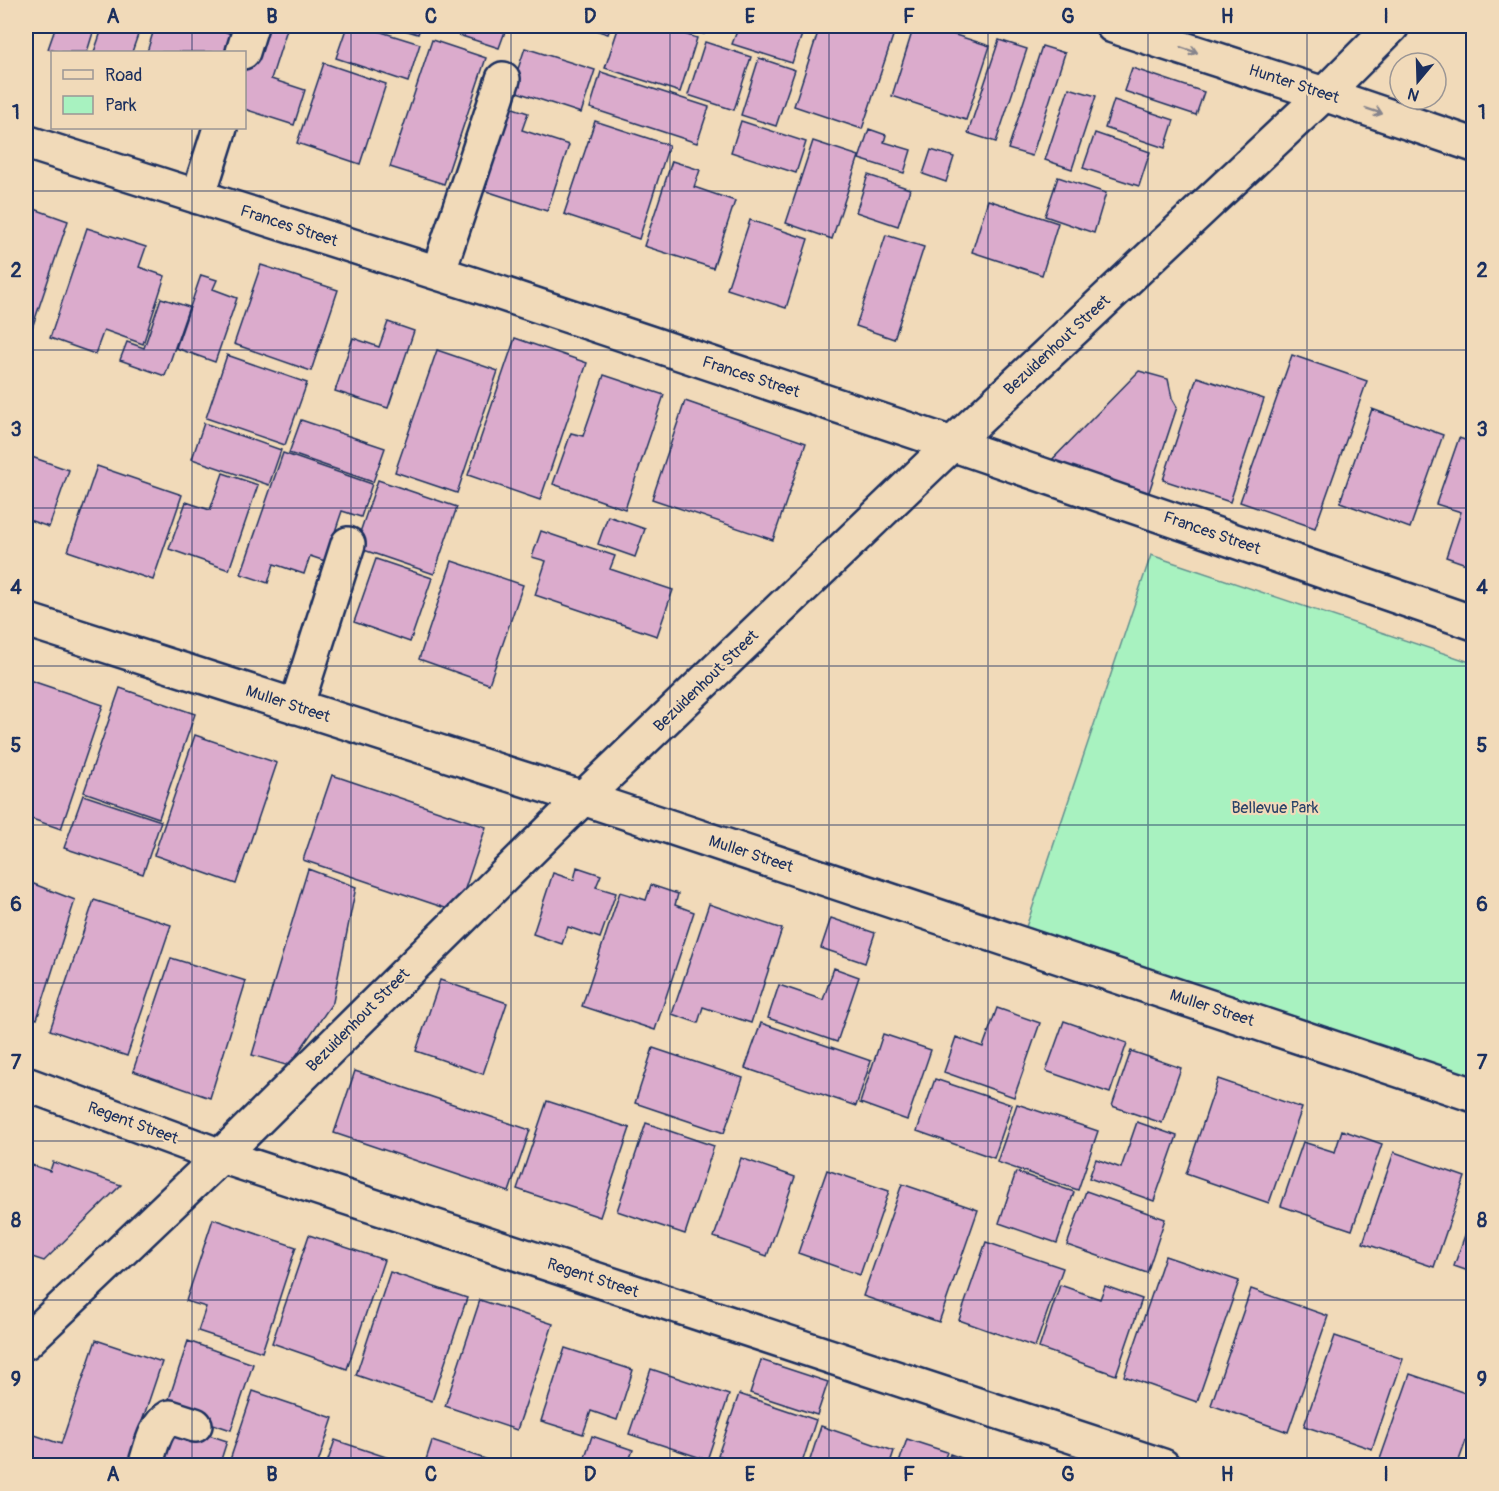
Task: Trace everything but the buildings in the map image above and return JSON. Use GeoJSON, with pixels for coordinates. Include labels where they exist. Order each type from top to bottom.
{"type":"FeatureCollection","features":[{"type":"Feature","properties":{"kind":"street"},"geometry":{"type":"LineString","coordinates":[[243,51],[251,26]]}},
{"type":"Feature","properties":{"kind":"street","name":"Hunter Street"},"geometry":{"type":"LineString","coordinates":[[1113,26],[1473,145]]}},
{"type":"Feature","properties":{"kind":"street","name":"Bezuidenhout Street"},"geometry":{"type":"LineString","coordinates":[[26,1342],[221,1156],[583,798],[952,444],[1324,94],[1392,26]]}},
{"type":"Feature","properties":{"kind":"street"},"geometry":{"type":"LineString","coordinates":[[438,273],[503,79]]}},
{"type":"Feature","properties":{"kind":"street"},"geometry":{"type":"LineString","coordinates":[[198,197],[220,129]]}},
{"type":"Feature","properties":{"kind":"street","name":"Frances Street"},"geometry":{"type":"LineString","coordinates":[[26,142],[438,273],[952,444],[1473,623]]}},
{"type":"Feature","properties":{"kind":"street"},"geometry":{"type":"LineString","coordinates":[[296,707],[348,544]]}},
{"type":"Feature","properties":{"kind":"street","name":"Muller Street"},"geometry":{"type":"LineString","coordinates":[[26,620],[583,798],[1473,1095]]}},
{"type":"Feature","properties":{"kind":"street","name":"Regent Street"},"geometry":{"type":"LineString","coordinates":[[26,1084],[221,1156],[1163,1466]]}},
{"type":"Feature","properties":{"kind":"street"},"geometry":{"type":"LineString","coordinates":[[145,1466],[163,1421],[170,1417],[195,1425]]}},
{"type":"Feature","properties":{"kind":"green space","name":"Bellevue Park"},"geometry":{"type":"Polygon","coordinates":[[[1151,555],[1473,663],[1473,1083],[1024,933],[1151,555]]]}}]}
